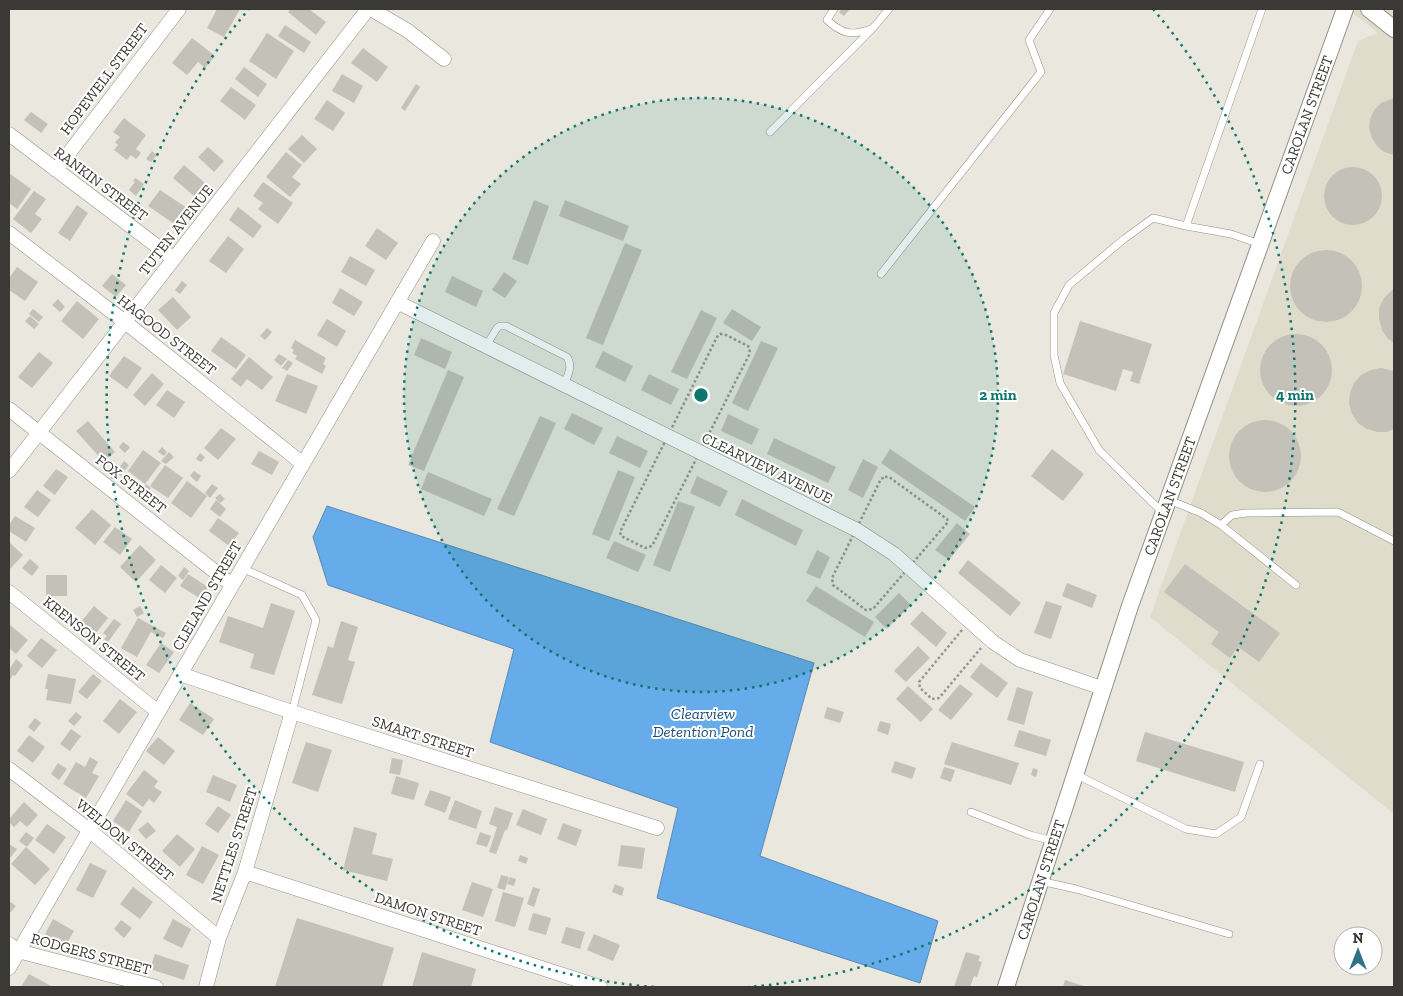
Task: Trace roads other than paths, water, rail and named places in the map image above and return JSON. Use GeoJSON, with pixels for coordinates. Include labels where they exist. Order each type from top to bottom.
{"type":"FeatureCollection","features":[{"type":"Feature","properties":{"kind":"street","name":"HOPEWELL STREET"},"geometry":{"type":"LineString","coordinates":[[56,170],[179,9]]}},
{"type":"Feature","properties":{"kind":"street"},"geometry":{"type":"LineString","coordinates":[[370,9],[408,31],[444,59]]}},
{"type":"Feature","properties":{"kind":"street","name":"TUTEN AVENUE"},"geometry":{"type":"LineString","coordinates":[[9,471],[370,9]]}},
{"type":"Feature","properties":{"kind":"street","name":"CAROLAN STREET"},"geometry":{"type":"LineString","coordinates":[[1006,987],[1102,688],[1345,9]]}},
{"type":"Feature","properties":{"kind":"street"},"geometry":{"type":"LineString","coordinates":[[1369,9],[1394,29]]}},
{"type":"Feature","properties":{"kind":"street","name":"RANKIN STREET"},"geometry":{"type":"LineString","coordinates":[[9,134],[174,259]]}},
{"type":"Feature","properties":{"kind":"street","name":"HAGOOD STREET"},"geometry":{"type":"LineString","coordinates":[[9,233],[125,322],[303,464]]}},
{"type":"Feature","properties":{"kind":"street","name":"CLELAND STREET"},"geometry":{"type":"LineString","coordinates":[[9,968],[14,948],[89,830],[433,241]]}},
{"type":"Feature","properties":{"kind":"street","name":"CLEARVIEW AVENUE"},"geometry":{"type":"LineString","coordinates":[[397,302],[856,530],[894,554],[989,639],[1020,660],[1102,688]]}},
{"type":"Feature","properties":{"kind":"street","name":"FOX STREET"},"geometry":{"type":"LineString","coordinates":[[9,409],[232,586]]}},
{"type":"Feature","properties":{"kind":"street","name":"KRENSON STREET"},"geometry":{"type":"LineString","coordinates":[[9,592],[158,712]]}},
{"type":"Feature","properties":{"kind":"street","name":"SMART STREET"},"geometry":{"type":"LineString","coordinates":[[180,674],[292,712],[657,828]]}},
{"type":"Feature","properties":{"kind":"street","name":"NETTLES STREET"},"geometry":{"type":"LineString","coordinates":[[206,987],[219,938],[245,872],[292,712]]}},
{"type":"Feature","properties":{"kind":"street","name":"WELDON STREET"},"geometry":{"type":"LineString","coordinates":[[9,769],[89,830],[219,938]]}},
{"type":"Feature","properties":{"kind":"street","name":"DAMON STREET"},"geometry":{"type":"LineString","coordinates":[[245,872],[600,987]]}},
{"type":"Feature","properties":{"kind":"street","name":"RODGERS STREET"},"geometry":{"type":"LineString","coordinates":[[14,948],[156,987]]}},
{"type":"Feature","properties":{"kind":"lane"},"geometry":{"type":"LineString","coordinates":[[834,9],[828,20],[838,30],[859,33],[873,28]]}},
{"type":"Feature","properties":{"kind":"lane"},"geometry":{"type":"LineString","coordinates":[[770,132],[873,28],[889,9]]}},
{"type":"Feature","properties":{"kind":"lane"},"geometry":{"type":"LineString","coordinates":[[880,274],[1041,72],[1028,40],[1050,9]]}},
{"type":"Feature","properties":{"kind":"lane"},"geometry":{"type":"LineString","coordinates":[[1186,226],[1262,9]]}},
{"type":"Feature","properties":{"kind":"lane"},"geometry":{"type":"LineString","coordinates":[[1260,245],[1231,234],[1153,218],[1124,239],[1069,286],[1054,313],[1054,355],[1060,383],[1099,450],[1166,507],[1201,513],[1221,524],[1296,585]]}},
{"type":"Feature","properties":{"kind":"lane"},"geometry":{"type":"LineString","coordinates":[[486,346],[497,328],[506,326],[567,357],[570,362],[570,369],[564,385]]}},
{"type":"Feature","properties":{"kind":"lane"},"geometry":{"type":"LineString","coordinates":[[1221,524],[1232,516],[1246,513],[1338,512],[1394,541]]}},
{"type":"Feature","properties":{"kind":"lane"},"geometry":{"type":"LineString","coordinates":[[242,568],[302,595],[316,620],[292,712]]}},
{"type":"Feature","properties":{"kind":"lane"},"geometry":{"type":"LineString","coordinates":[[1075,773],[1186,829],[1216,834],[1241,817],[1260,764]]}},
{"type":"Feature","properties":{"kind":"lane"},"geometry":{"type":"LineString","coordinates":[[971,812],[1053,842]]}},
{"type":"Feature","properties":{"kind":"lane"},"geometry":{"type":"LineString","coordinates":[[1040,881],[1076,889],[1229,934]]}},
{"type":"Feature","properties":{"kind":"water","name":"Clearview Detention Pond"},"geometry":{"type":"Polygon","coordinates":[[[327,506],[814,663],[760,856],[938,921],[920,983],[657,898],[678,808],[490,742],[514,649],[328,585],[313,537],[327,506]]]}}]}
